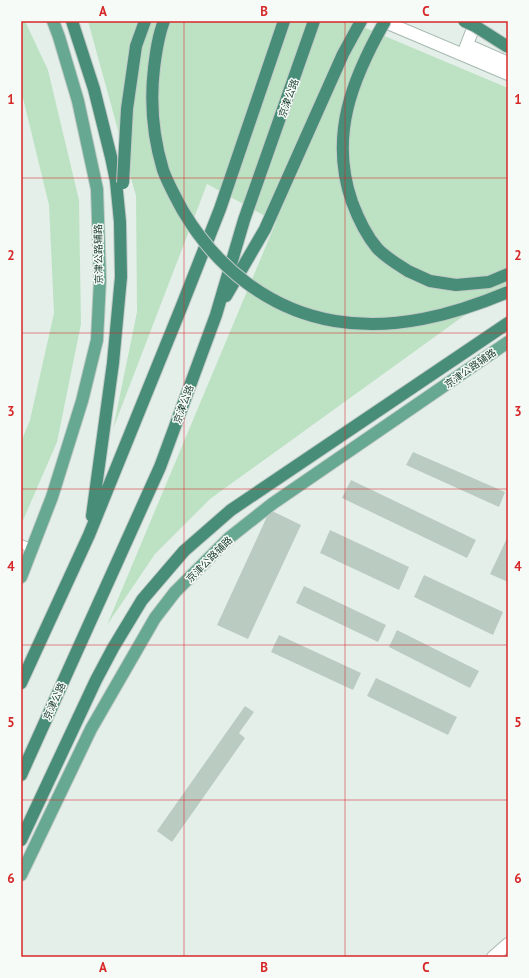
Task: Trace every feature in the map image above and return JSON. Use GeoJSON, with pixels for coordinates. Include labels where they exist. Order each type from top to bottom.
{"type":"FeatureCollection","features":[{"type":"Feature","properties":{"kind":"highway"},"geometry":{"type":"LineString","coordinates":[[72,21],[94,89],[119,182]]}},
{"type":"Feature","properties":{"kind":"highway"},"geometry":{"type":"LineString","coordinates":[[89,534],[120,292],[119,182],[136,46],[145,21]]}},
{"type":"Feature","properties":{"kind":"highway"},"geometry":{"type":"LineString","coordinates":[[164,21],[156,52],[152,83],[154,126],[164,171],[180,205],[196,231],[220,259],[246,283],[276,301],[309,315],[333,321],[367,325],[420,320],[469,307],[508,292]]}},
{"type":"Feature","properties":{"kind":"highway"},"geometry":{"type":"LineString","coordinates":[[21,683],[89,534],[181,308],[220,209],[284,21]]}},
{"type":"Feature","properties":{"kind":"highway","name":"京津公路"},"geometry":{"type":"LineString","coordinates":[[21,775],[160,467],[216,315],[244,220],[314,21]]}},
{"type":"Feature","properties":{"kind":"highway"},"geometry":{"type":"LineString","coordinates":[[216,315],[264,229],[343,54],[361,21]]}},
{"type":"Feature","properties":{"kind":"highway"},"geometry":{"type":"LineString","coordinates":[[384,21],[357,78],[350,97],[345,121],[343,149],[344,171],[359,219],[376,247],[386,257],[408,271],[430,281],[456,285],[489,282],[508,274]]}},
{"type":"Feature","properties":{"kind":"highway"},"geometry":{"type":"LineString","coordinates":[[464,21],[475,26],[508,47]]}},
{"type":"Feature","properties":{"kind":"highway"},"geometry":{"type":"LineString","coordinates":[[21,840],[96,680],[113,648],[142,600],[184,551],[231,510],[508,324]]}},
{"type":"Feature","properties":{"kind":"main road","name":"京津公路辅路"},"geometry":{"type":"LineString","coordinates":[[21,577],[26,547],[52,497],[84,393],[97,340],[100,280],[97,189],[78,101],[59,37],[52,21]]}},
{"type":"Feature","properties":{"kind":"main road","name":"京津公路辅路"},"geometry":{"type":"LineString","coordinates":[[21,875],[91,729],[155,618],[175,592],[229,538],[272,504],[508,342]]}},
{"type":"Feature","properties":{"kind":"street"},"geometry":{"type":"LineString","coordinates":[[384,21],[465,50],[508,63]]}},
{"type":"Feature","properties":{"kind":"street"},"geometry":{"type":"LineString","coordinates":[[465,50],[476,21]]}},
{"type":"Feature","properties":{"kind":"street"},"geometry":{"type":"LineString","coordinates":[[465,50],[508,74]]}},
{"type":"Feature","properties":{"kind":"street"},"geometry":{"type":"LineString","coordinates":[[493,957],[508,944]]}},
{"type":"Feature","properties":{"kind":"green space"},"geometry":{"type":"Polygon","coordinates":[[[21,21],[25,21],[48,70],[79,200],[81,324],[57,442],[21,525],[21,442],[30,420],[54,313],[49,205],[21,90],[21,21]]]}},
{"type":"Feature","properties":{"kind":"green space"},"geometry":{"type":"Polygon","coordinates":[[[88,21],[349,21],[508,88],[508,284],[210,499],[155,554],[107,625],[276,222],[207,184],[113,429],[137,312],[136,196],[88,21]]]}},
{"type":"Feature","properties":{"kind":"building"},"geometry":{"type":"Polygon","coordinates":[[[413,452],[505,492],[499,507],[406,465],[413,452]]]}},
{"type":"Feature","properties":{"kind":"building"},"geometry":{"type":"Polygon","coordinates":[[[351,480],[476,540],[467,558],[342,498],[351,480]]]}},
{"type":"Feature","properties":{"kind":"building"},"geometry":{"type":"Polygon","coordinates":[[[270,510],[301,525],[248,639],[217,625],[270,510]]]}},
{"type":"Feature","properties":{"kind":"building"},"geometry":{"type":"Polygon","coordinates":[[[330,530],[409,567],[399,590],[320,553],[330,530]]]}},
{"type":"Feature","properties":{"kind":"building"},"geometry":{"type":"Polygon","coordinates":[[[508,536],[508,582],[490,574],[508,536]]]}},
{"type":"Feature","properties":{"kind":"building"},"geometry":{"type":"Polygon","coordinates":[[[424,575],[503,612],[493,635],[414,597],[424,575]]]}},
{"type":"Feature","properties":{"kind":"building"},"geometry":{"type":"Polygon","coordinates":[[[304,586],[386,625],[378,642],[296,603],[304,586]]]}},
{"type":"Feature","properties":{"kind":"building"},"geometry":{"type":"Polygon","coordinates":[[[397,630],[479,671],[470,688],[389,647],[397,630]]]}},
{"type":"Feature","properties":{"kind":"building"},"geometry":{"type":"Polygon","coordinates":[[[279,635],[361,673],[353,690],[271,652],[279,635]]]}},
{"type":"Feature","properties":{"kind":"building"},"geometry":{"type":"Polygon","coordinates":[[[376,678],[457,717],[448,735],[367,696],[376,678]]]}},
{"type":"Feature","properties":{"kind":"building"},"geometry":{"type":"Polygon","coordinates":[[[245,706],[254,712],[239,733],[245,738],[172,842],[157,831],[245,706]]]}}]}
